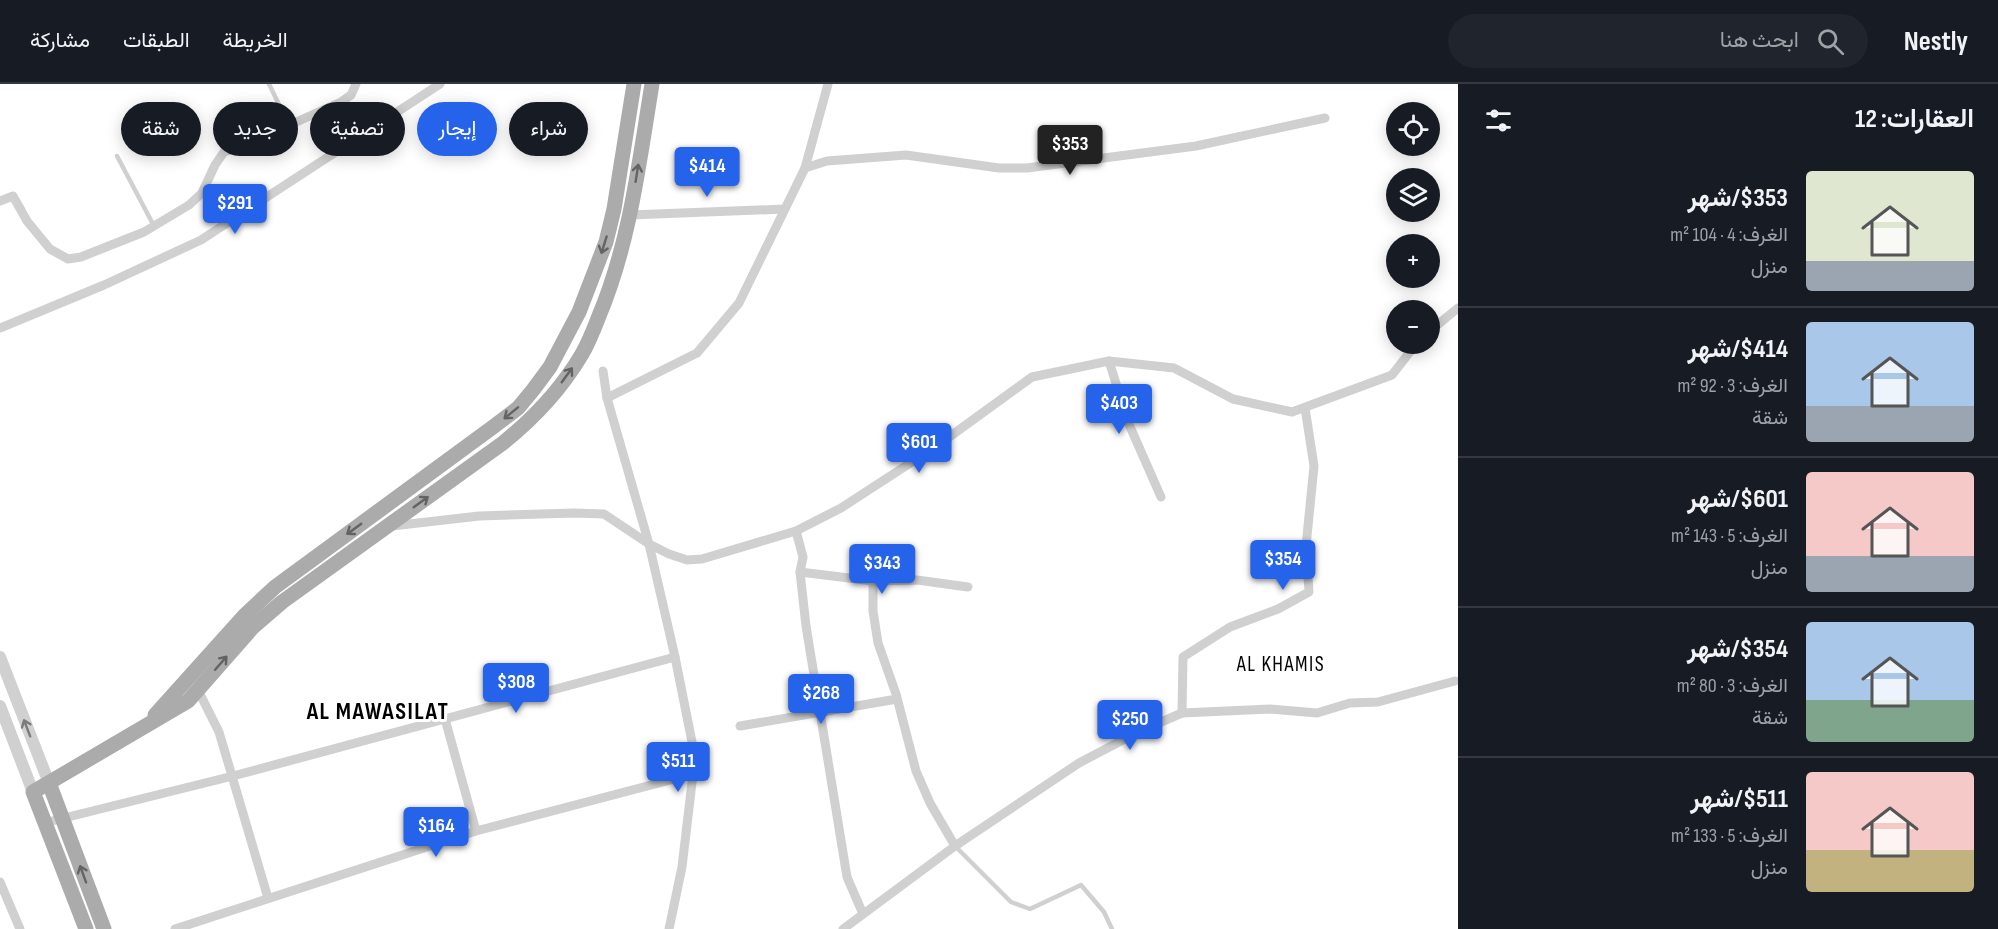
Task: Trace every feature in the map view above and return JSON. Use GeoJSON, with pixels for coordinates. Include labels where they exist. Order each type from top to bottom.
{"type":"FeatureCollection","features":[{"type":"Feature","properties":{"kind":"main road"},"geometry":{"type":"LineString","coordinates":[[145,727],[244,616],[275,587],[518,408],[533,390],[550,367],[579,312],[606,242],[614,209],[634,84]]}},
{"type":"Feature","properties":{"kind":"main road"},"geometry":{"type":"LineString","coordinates":[[86,929],[33,792],[188,701],[254,627],[275,608],[530,421],[582,353],[613,283],[630,215],[652,84]]}},
{"type":"Feature","properties":{"kind":"main road"},"geometry":{"type":"LineString","coordinates":[[48,783],[104,929]]}},
{"type":"Feature","properties":{"kind":"street"},"geometry":{"type":"LineString","coordinates":[[298,120],[347,98],[356,84]]}},
{"type":"Feature","properties":{"kind":"street"},"geometry":{"type":"LineString","coordinates":[[0,328],[104,285],[201,240],[440,84]]}},
{"type":"Feature","properties":{"kind":"street"},"geometry":{"type":"LineString","coordinates":[[607,398],[697,353],[739,303],[806,168],[828,84]]}},
{"type":"Feature","properties":{"kind":"street"},"geometry":{"type":"LineString","coordinates":[[806,168],[827,161],[906,155],[999,168],[1027,168],[1196,146],[1325,118]]}},
{"type":"Feature","properties":{"kind":"street"},"geometry":{"type":"LineString","coordinates":[[0,201],[13,196],[27,222],[56,253],[68,259],[81,257],[154,226],[189,206],[198,198],[221,156]]}},
{"type":"Feature","properties":{"kind":"street"},"geometry":{"type":"LineString","coordinates":[[630,215],[785,209]]}},
{"type":"Feature","properties":{"kind":"street"},"geometry":{"type":"LineString","coordinates":[[1440,323],[1458,308]]}},
{"type":"Feature","properties":{"kind":"street"},"geometry":{"type":"LineString","coordinates":[[387,527],[479,516],[604,514],[669,554],[687,560],[702,559],[796,531],[841,508],[941,443],[1032,377],[1108,361],[1174,369],[1233,399],[1292,412],[1392,375],[1408,354]]}},
{"type":"Feature","properties":{"kind":"street"},"geometry":{"type":"LineString","coordinates":[[1108,361],[1128,422],[1161,497]]}},
{"type":"Feature","properties":{"kind":"street"},"geometry":{"type":"LineString","coordinates":[[603,371],[607,398],[650,544],[695,757],[682,867],[669,929]]}},
{"type":"Feature","properties":{"kind":"street"},"geometry":{"type":"LineString","coordinates":[[1182,713],[1183,657],[1230,627],[1278,609],[1309,592],[1306,546],[1314,466],[1305,408]]}},
{"type":"Feature","properties":{"kind":"street"},"geometry":{"type":"LineString","coordinates":[[796,531],[803,557],[800,572],[819,712],[839,819],[847,877],[863,914]]}},
{"type":"Feature","properties":{"kind":"street"},"geometry":{"type":"LineString","coordinates":[[800,572],[873,581],[917,580],[968,587]]}},
{"type":"Feature","properties":{"kind":"street"},"geometry":{"type":"LineString","coordinates":[[873,581],[873,611],[878,644],[897,699],[916,771],[930,803],[955,846]]}},
{"type":"Feature","properties":{"kind":"street"},"geometry":{"type":"LineString","coordinates":[[0,657],[48,783]]}},
{"type":"Feature","properties":{"kind":"street"},"geometry":{"type":"LineString","coordinates":[[44,823],[233,776],[675,657]]}},
{"type":"Feature","properties":{"kind":"street"},"geometry":{"type":"LineString","coordinates":[[843,929],[955,846],[1079,763],[1138,732],[1182,713],[1270,709],[1317,712],[1350,703],[1378,702],[1455,681]]}},
{"type":"Feature","properties":{"kind":"street"},"geometry":{"type":"LineString","coordinates":[[198,690],[219,732],[268,898]]}},
{"type":"Feature","properties":{"kind":"street"},"geometry":{"type":"LineString","coordinates":[[740,726],[897,699]]}},
{"type":"Feature","properties":{"kind":"street"},"geometry":{"type":"LineString","coordinates":[[0,706],[33,792]]}},
{"type":"Feature","properties":{"kind":"street"},"geometry":{"type":"LineString","coordinates":[[446,719],[476,831]]}},
{"type":"Feature","properties":{"kind":"street"},"geometry":{"type":"LineString","coordinates":[[176,929],[476,831],[693,774]]}},
{"type":"Feature","properties":{"kind":"street"},"geometry":{"type":"LineString","coordinates":[[0,882],[20,929]]}},
{"type":"Feature","properties":{"kind":"lane"},"geometry":{"type":"LineString","coordinates":[[269,84],[277,102]]}},
{"type":"Feature","properties":{"kind":"lane"},"geometry":{"type":"LineString","coordinates":[[117,156],[154,226]]}},
{"type":"Feature","properties":{"kind":"lane"},"geometry":{"type":"LineString","coordinates":[[955,846],[1011,902],[1030,909],[1081,885],[1104,912],[1112,929]]}},
{"type":"Feature","properties":{"kind":"district","name":"AL KHAMIS"},"geometry":{"type":"Point","coordinates":[1281,664]}},
{"type":"Feature","properties":{"kind":"district","name":"AL MAWASILAT"},"geometry":{"type":"Point","coordinates":[378,711]}}]}
